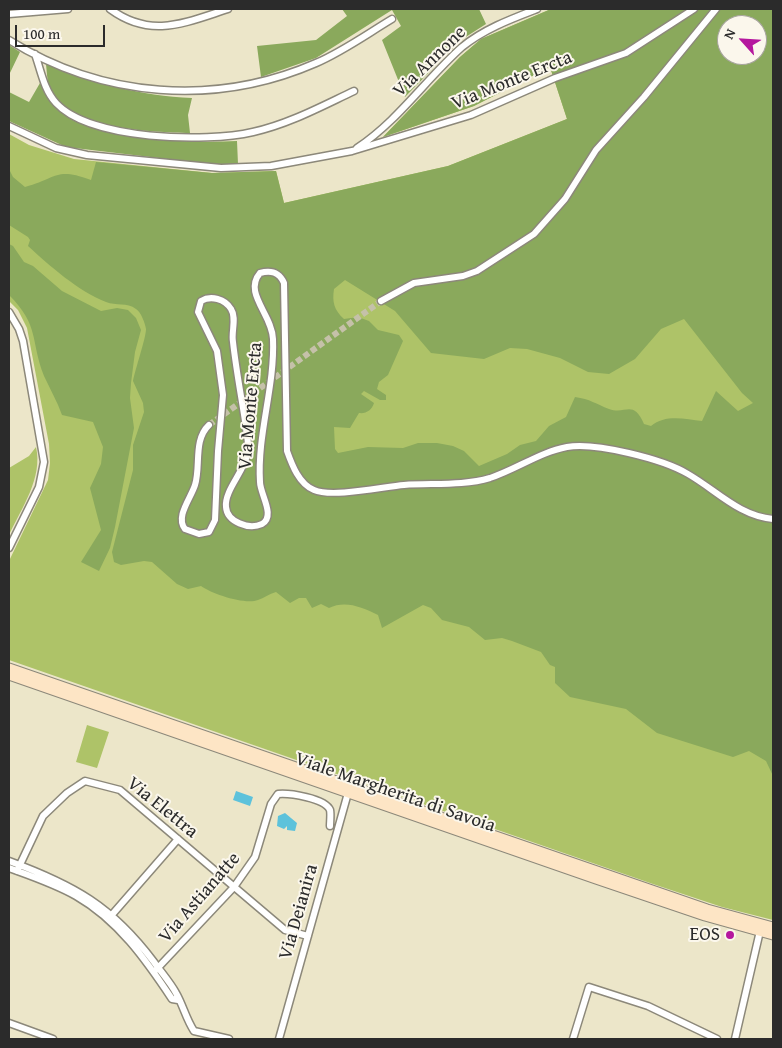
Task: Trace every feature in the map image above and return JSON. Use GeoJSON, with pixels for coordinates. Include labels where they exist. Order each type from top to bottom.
{"type":"FeatureCollection","features":[{"type":"Feature","properties":{"kind":"street"},"geometry":{"type":"LineString","coordinates":[[9,14],[68,9]]}},
{"type":"Feature","properties":{"kind":"street"},"geometry":{"type":"LineString","coordinates":[[110,9],[131,23],[152,26],[183,23],[228,9]]}},
{"type":"Feature","properties":{"kind":"street","name":"Via Annone"},"geometry":{"type":"LineString","coordinates":[[352,151],[383,128],[463,47],[501,23],[537,9]]}},
{"type":"Feature","properties":{"kind":"street","name":"Via Monte Ercta"},"geometry":{"type":"LineString","coordinates":[[9,126],[34,139],[70,152],[222,168],[271,166],[352,151],[471,115],[544,82],[626,53],[694,9]]}},
{"type":"Feature","properties":{"kind":"street"},"geometry":{"type":"LineString","coordinates":[[381,301],[414,283],[463,276],[477,271],[534,234],[565,199],[596,150],[644,97],[716,9]]}},
{"type":"Feature","properties":{"kind":"street"},"geometry":{"type":"LineString","coordinates":[[9,40],[70,69],[131,86],[187,92],[226,89],[272,80],[318,63],[392,19]]}},
{"type":"Feature","properties":{"kind":"street"},"geometry":{"type":"LineString","coordinates":[[36,54],[48,92],[57,104],[70,114],[107,127],[155,136],[207,138],[253,132],[297,118],[354,91]]}},
{"type":"Feature","properties":{"kind":"street","name":"Via Monte Ercta"},"geometry":{"type":"LineString","coordinates":[[209,425],[200,440],[195,486],[181,518],[185,529],[199,534],[209,532],[215,520],[223,395],[217,351],[198,312],[201,301],[210,298],[229,306],[234,316],[232,338],[248,449],[244,468],[228,497],[226,510],[231,518],[243,524],[254,526],[262,524],[268,515],[260,490],[260,457],[273,356],[272,336],[268,318],[253,288],[254,282],[260,273],[272,271],[282,277],[284,282],[287,451],[298,475],[313,490],[332,492],[404,485],[472,482],[492,477],[553,450],[587,446],[605,448],[670,465],[688,474],[735,506],[760,518],[773,520]]}},
{"type":"Feature","properties":{"kind":"street"},"geometry":{"type":"LineString","coordinates":[[9,312],[17,324],[22,341],[44,462],[39,487],[9,548]]}},
{"type":"Feature","properties":{"kind":"street","name":"Viale Margherita di Savoia"},"geometry":{"type":"LineString","coordinates":[[9,668],[689,903],[773,927]]}},
{"type":"Feature","properties":{"kind":"street","name":"Viale Margherita di Savoia"},"geometry":{"type":"LineString","coordinates":[[9,675],[696,913],[773,934]]}},
{"type":"Feature","properties":{"kind":"street","name":"Via Elettra"},"geometry":{"type":"LineString","coordinates":[[19,868],[43,816],[67,793],[85,781],[120,790],[285,930],[308,936]]}},
{"type":"Feature","properties":{"kind":"street","name":"Via Astianatte"},"geometry":{"type":"LineString","coordinates":[[156,970],[234,887],[255,857],[271,804],[278,794],[287,793],[324,804],[330,810],[330,826]]}},
{"type":"Feature","properties":{"kind":"street","name":"Via Deianira"},"geometry":{"type":"LineString","coordinates":[[279,1039],[348,793]]}},
{"type":"Feature","properties":{"kind":"street"},"geometry":{"type":"LineString","coordinates":[[109,917],[178,839]]}},
{"type":"Feature","properties":{"kind":"street"},"geometry":{"type":"LineString","coordinates":[[9,862],[19,868],[72,887],[109,917],[156,970],[172,999],[178,1000],[194,1031],[229,1039]]}},
{"type":"Feature","properties":{"kind":"street"},"geometry":{"type":"LineString","coordinates":[[9,868],[19,868]]}},
{"type":"Feature","properties":{"kind":"street"},"geometry":{"type":"LineString","coordinates":[[735,1039],[760,932]]}},
{"type":"Feature","properties":{"kind":"street"},"geometry":{"type":"LineString","coordinates":[[573,1039],[590,987],[648,1006],[682,1024],[717,1039]]}},
{"type":"Feature","properties":{"kind":"street"},"geometry":{"type":"LineString","coordinates":[[9,1023],[53,1039]]}},
{"type":"Feature","properties":{"kind":"green space"},"geometry":{"type":"Polygon","coordinates":[[[342,9],[479,9],[486,24],[461,40],[405,97],[382,40],[401,26],[392,10],[316,58],[261,77],[257,46],[316,40],[347,16],[342,9]]]}},
{"type":"Feature","properties":{"kind":"green space"},"geometry":{"type":"Polygon","coordinates":[[[551,9],[773,9],[773,920],[722,907],[653,884],[9,660],[9,561],[48,480],[50,463],[49,444],[27,328],[18,310],[9,301],[9,134],[29,145],[74,159],[212,173],[276,171],[284,203],[448,166],[567,119],[550,67],[474,106],[383,137],[460,57],[481,39],[551,9]]]}},
{"type":"Feature","properties":{"kind":"green space"},"geometry":{"type":"Polygon","coordinates":[[[551,9],[773,9],[773,776],[766,761],[749,751],[733,757],[657,733],[626,709],[570,697],[555,683],[555,667],[550,665],[541,652],[502,638],[485,640],[469,627],[442,620],[431,608],[423,605],[382,628],[378,615],[354,606],[341,605],[329,608],[321,604],[312,608],[306,598],[299,598],[290,603],[276,592],[252,601],[237,600],[220,595],[201,586],[188,589],[177,584],[152,562],[144,561],[121,565],[114,562],[112,552],[133,470],[133,445],[144,412],[143,403],[133,381],[146,329],[138,310],[125,305],[106,302],[85,291],[46,262],[28,246],[30,240],[28,237],[9,225],[9,169],[13,177],[25,187],[63,174],[91,180],[96,162],[212,173],[276,171],[284,203],[448,166],[567,119],[550,67],[474,106],[383,137],[460,57],[481,39],[551,9]],[[345,280],[334,289],[334,306],[344,319],[358,317],[369,321],[378,330],[399,335],[403,341],[388,375],[379,382],[377,389],[386,395],[386,400],[380,400],[364,391],[361,394],[374,403],[372,408],[366,412],[359,413],[350,428],[334,427],[335,449],[338,453],[368,447],[403,448],[418,443],[437,443],[453,446],[464,451],[479,466],[507,454],[520,445],[536,441],[549,426],[566,417],[575,397],[589,400],[609,409],[633,410],[640,416],[644,424],[651,426],[662,420],[669,419],[702,421],[716,391],[738,411],[753,403],[742,393],[684,319],[661,329],[635,359],[609,374],[588,372],[560,358],[527,349],[510,348],[484,359],[431,353],[395,311],[345,280]]]}},
{"type":"Feature","properties":{"kind":"green space"},"geometry":{"type":"Polygon","coordinates":[[[9,45],[20,52],[9,75],[9,45]]]}},
{"type":"Feature","properties":{"kind":"green space"},"geometry":{"type":"Polygon","coordinates":[[[46,64],[99,83],[154,95],[192,98],[188,115],[190,133],[135,130],[94,121],[76,114],[61,104],[51,91],[46,64]]]}},
{"type":"Feature","properties":{"kind":"green space"},"geometry":{"type":"Polygon","coordinates":[[[40,83],[54,106],[70,118],[86,125],[150,138],[202,142],[237,141],[238,164],[218,165],[66,147],[9,121],[9,92],[29,102],[40,83]]]}},
{"type":"Feature","properties":{"kind":"green space"},"geometry":{"type":"Polygon","coordinates":[[[9,244],[13,246],[24,262],[33,266],[62,291],[101,311],[117,308],[128,310],[136,318],[141,330],[135,352],[131,383],[130,398],[134,428],[110,548],[99,571],[81,562],[101,530],[90,488],[101,464],[103,447],[93,422],[62,415],[44,376],[30,325],[19,306],[9,295],[9,244]]]}},
{"type":"Feature","properties":{"kind":"green space"},"geometry":{"type":"Polygon","coordinates":[[[36,447],[37,470],[34,481],[9,535],[9,468],[29,456],[36,447]]]}},
{"type":"Feature","properties":{"kind":"green space"},"geometry":{"type":"Polygon","coordinates":[[[87,725],[109,732],[97,768],[76,762],[87,725]]]}},
{"type":"Feature","properties":{"kind":"water"},"geometry":{"type":"Polygon","coordinates":[[[236,791],[253,797],[250,806],[233,800],[236,791]]]}},
{"type":"Feature","properties":{"kind":"water"},"geometry":{"type":"Polygon","coordinates":[[[285,813],[297,823],[295,831],[287,830],[287,826],[284,829],[277,826],[278,816],[285,813]]]}},
{"type":"Feature","properties":{"kind":"tunnel"},"geometry":{"type":"LineString","coordinates":[[209,425],[381,301]]}},
{"type":"Feature","properties":{"kind":"place","name":"EOS"},"geometry":{"type":"Point","coordinates":[730,935]}}]}
